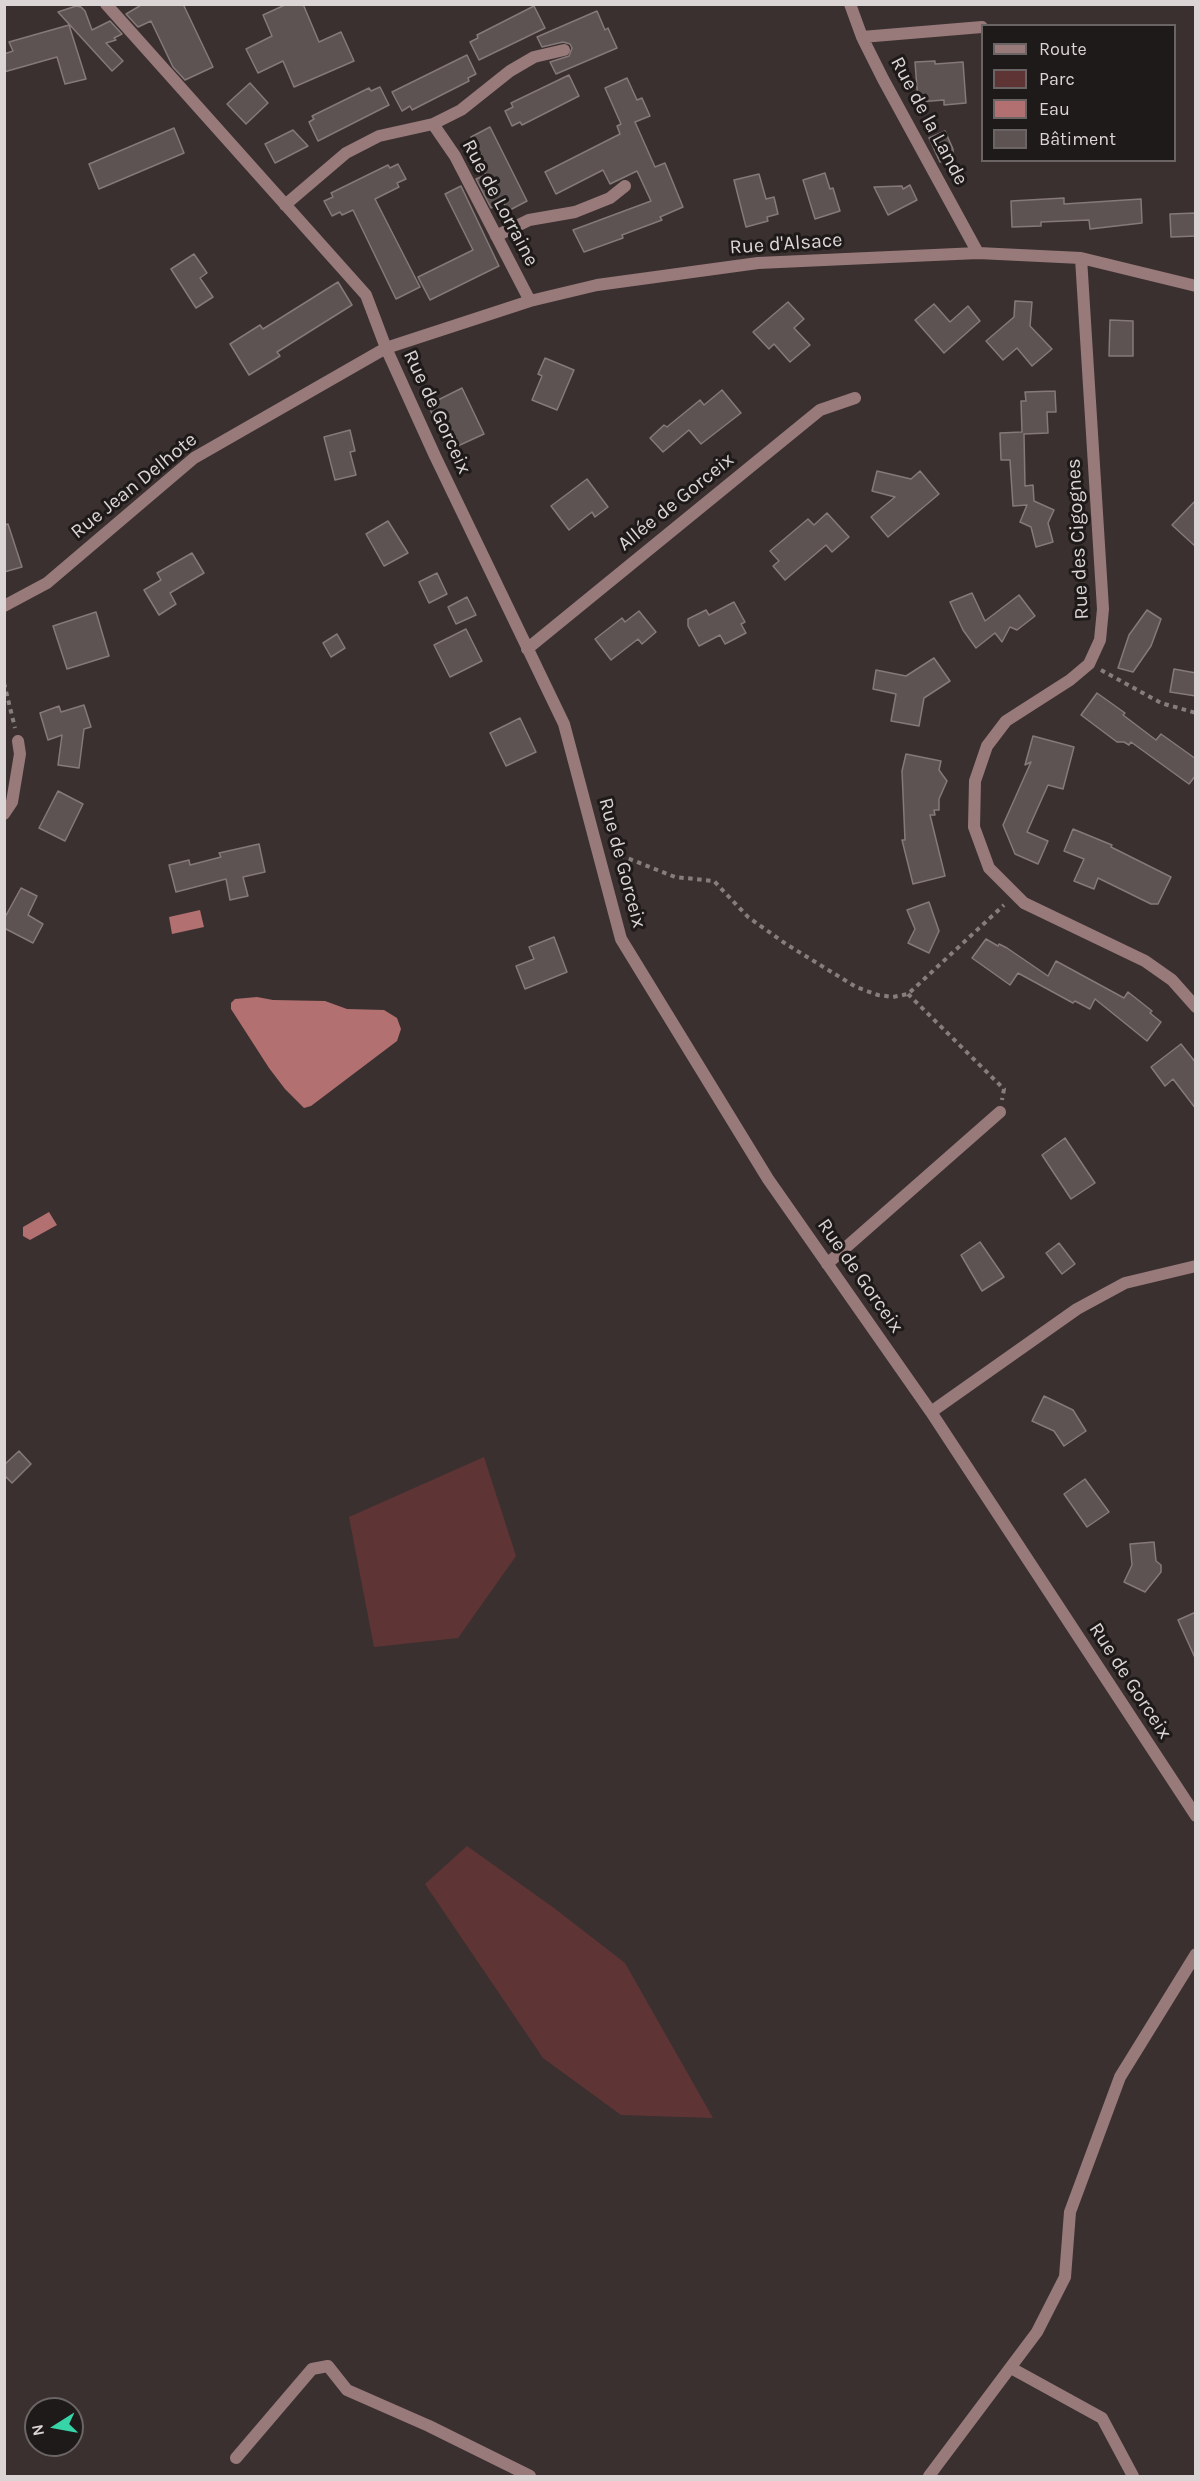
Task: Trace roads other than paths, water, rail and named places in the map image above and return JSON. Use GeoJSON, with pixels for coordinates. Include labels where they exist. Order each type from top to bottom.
{"type":"FeatureCollection","features":[{"type":"Feature","properties":{"kind":"street","name":"Rue de Gorceix"},"geometry":{"type":"LineString","coordinates":[[106,4],[366,295],[386,348],[564,724],[621,939],[768,1179],[931,1413],[1196,1816]]}},
{"type":"Feature","properties":{"kind":"street","name":"Rue de la Lande"},"geometry":{"type":"LineString","coordinates":[[850,4],[862,37],[978,253]]}},
{"type":"Feature","properties":{"kind":"street"},"geometry":{"type":"LineString","coordinates":[[862,37],[981,27]]}},
{"type":"Feature","properties":{"kind":"street"},"geometry":{"type":"LineString","coordinates":[[285,205],[346,153],[378,136],[433,124],[461,111],[510,71],[534,57],[564,50]]}},
{"type":"Feature","properties":{"kind":"street","name":"Rue de Lorraine"},"geometry":{"type":"LineString","coordinates":[[433,124],[455,156],[530,301]]}},
{"type":"Feature","properties":{"kind":"street"},"geometry":{"type":"LineString","coordinates":[[496,236],[529,220],[575,212],[610,198],[625,186]]}},
{"type":"Feature","properties":{"kind":"street","name":"Rue d'Alsace"},"geometry":{"type":"LineString","coordinates":[[386,348],[530,301],[597,285],[758,263],[978,253],[1081,258],[1196,286]]}},
{"type":"Feature","properties":{"kind":"street","name":"Rue des Cigognes"},"geometry":{"type":"LineString","coordinates":[[1081,258],[1103,609],[1100,640],[1089,664],[1070,680],[1006,721],[987,746],[975,781],[974,827],[989,868],[1024,903],[1145,961],[1172,980],[1196,1007]]}},
{"type":"Feature","properties":{"kind":"street","name":"Rue Jean Delhote"},"geometry":{"type":"LineString","coordinates":[[4,606],[47,583],[194,458],[386,348]]}},
{"type":"Feature","properties":{"kind":"street","name":"Allée de Gorceix"},"geometry":{"type":"LineString","coordinates":[[527,649],[820,410],[855,398]]}},
{"type":"Feature","properties":{"kind":"street"},"geometry":{"type":"LineString","coordinates":[[4,814],[12,802],[20,754],[18,741]]}},
{"type":"Feature","properties":{"kind":"street"},"geometry":{"type":"LineString","coordinates":[[827,1264],[1000,1112]]}},
{"type":"Feature","properties":{"kind":"street"},"geometry":{"type":"LineString","coordinates":[[931,1413],[1077,1309],[1125,1283],[1196,1266]]}},
{"type":"Feature","properties":{"kind":"street"},"geometry":{"type":"LineString","coordinates":[[930,2476],[1037,2332],[1065,2277],[1070,2212],[1120,2077],[1196,1954]]}},
{"type":"Feature","properties":{"kind":"street"},"geometry":{"type":"LineString","coordinates":[[236,2458],[312,2369],[328,2366],[347,2390],[429,2426],[530,2476]]}},
{"type":"Feature","properties":{"kind":"street"},"geometry":{"type":"LineString","coordinates":[[1011,2368],[1102,2418],[1133,2476]]}},
{"type":"Feature","properties":{"kind":"water"},"geometry":{"type":"Polygon","coordinates":[[[200,910],[204,927],[172,934],[169,917],[200,910]]]}},
{"type":"Feature","properties":{"kind":"water"},"geometry":{"type":"Polygon","coordinates":[[[257,997],[273,1000],[325,1001],[347,1009],[384,1010],[397,1018],[401,1029],[397,1041],[311,1106],[304,1108],[269,1068],[231,1009],[231,1003],[235,999],[257,997]]]}},
{"type":"Feature","properties":{"kind":"water"},"geometry":{"type":"Polygon","coordinates":[[[49,1212],[57,1225],[30,1240],[23,1236],[23,1227],[49,1212]]]}}]}
